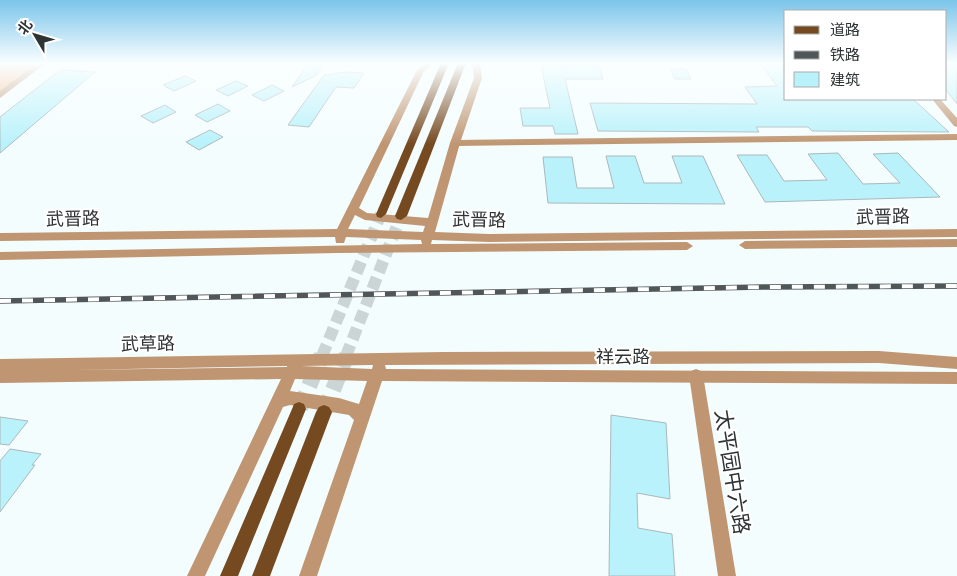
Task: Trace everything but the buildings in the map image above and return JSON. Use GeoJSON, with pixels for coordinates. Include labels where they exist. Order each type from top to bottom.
{"type":"FeatureCollection","features":[{"type":"Feature","properties":{"kind":"main road"},"geometry":{"type":"LineString","coordinates":[[381,214],[434,90]]}},
{"type":"Feature","properties":{"kind":"main road"},"geometry":{"type":"LineString","coordinates":[[401,216],[451,90]]}},
{"type":"Feature","properties":{"kind":"main road"},"geometry":{"type":"LineString","coordinates":[[229,576],[299,409]]}},
{"type":"Feature","properties":{"kind":"main road"},"geometry":{"type":"LineString","coordinates":[[261,576],[324,412]]}},
{"type":"Feature","properties":{"kind":"street"},"geometry":{"type":"LineString","coordinates":[[338,249],[341,233],[411,90]]}},
{"type":"Feature","properties":{"kind":"street"},"geometry":{"type":"LineString","coordinates":[[425,249],[455,143],[474,90]]}},
{"type":"Feature","properties":{"kind":"street"},"geometry":{"type":"LineString","coordinates":[[937,100],[957,124]]}},
{"type":"Feature","properties":{"kind":"street"},"geometry":{"type":"LineString","coordinates":[[455,143],[957,138]]}},
{"type":"Feature","properties":{"kind":"street"},"geometry":{"type":"LineString","coordinates":[[353,209],[365,216],[425,222],[433,220]]}},
{"type":"Feature","properties":{"kind":"street","name":"武晋路"},"geometry":{"type":"LineString","coordinates":[[0,237],[341,233],[499,238],[957,233]]}},
{"type":"Feature","properties":{"kind":"street","name":"武晋路"},"geometry":{"type":"LineString","coordinates":[[0,256],[338,249],[957,243]]}},
{"type":"Feature","properties":{"kind":"street","name":"祥云路"},"geometry":{"type":"LineString","coordinates":[[294,367],[382,359],[879,357],[954,366]]}},
{"type":"Feature","properties":{"kind":"street"},"geometry":{"type":"LineString","coordinates":[[308,576],[382,359]]}},
{"type":"Feature","properties":{"kind":"street","name":"武草路"},"geometry":{"type":"LineString","coordinates":[[0,365],[294,367]]}},
{"type":"Feature","properties":{"kind":"street"},"geometry":{"type":"LineString","coordinates":[[196,576],[294,367]]}},
{"type":"Feature","properties":{"kind":"street","name":"祥云路"},"geometry":{"type":"LineString","coordinates":[[294,367],[377,375],[696,375],[957,378]]}},
{"type":"Feature","properties":{"kind":"street","name":"武草路"},"geometry":{"type":"LineString","coordinates":[[0,377],[294,367]]}},
{"type":"Feature","properties":{"kind":"street","name":"太平园中六路"},"geometry":{"type":"LineString","coordinates":[[696,375],[727,576]]}},
{"type":"Feature","properties":{"kind":"street"},"geometry":{"type":"LineString","coordinates":[[277,402],[290,398],[339,405],[354,409],[363,419]]}},
{"type":"Feature","properties":{"kind":"tunnel"},"geometry":{"type":"LineString","coordinates":[[322,356],[381,214]]}},
{"type":"Feature","properties":{"kind":"tunnel"},"geometry":{"type":"LineString","coordinates":[[346,356],[401,216]]}},
{"type":"Feature","properties":{"kind":"tunnel"},"geometry":{"type":"LineString","coordinates":[[300,408],[322,355]]}},
{"type":"Feature","properties":{"kind":"tunnel"},"geometry":{"type":"LineString","coordinates":[[324,412],[347,355]]}},
{"type":"Feature","properties":{"kind":"railway"},"geometry":{"type":"LineString","coordinates":[[0,301],[768,287],[957,286]]}}]}
